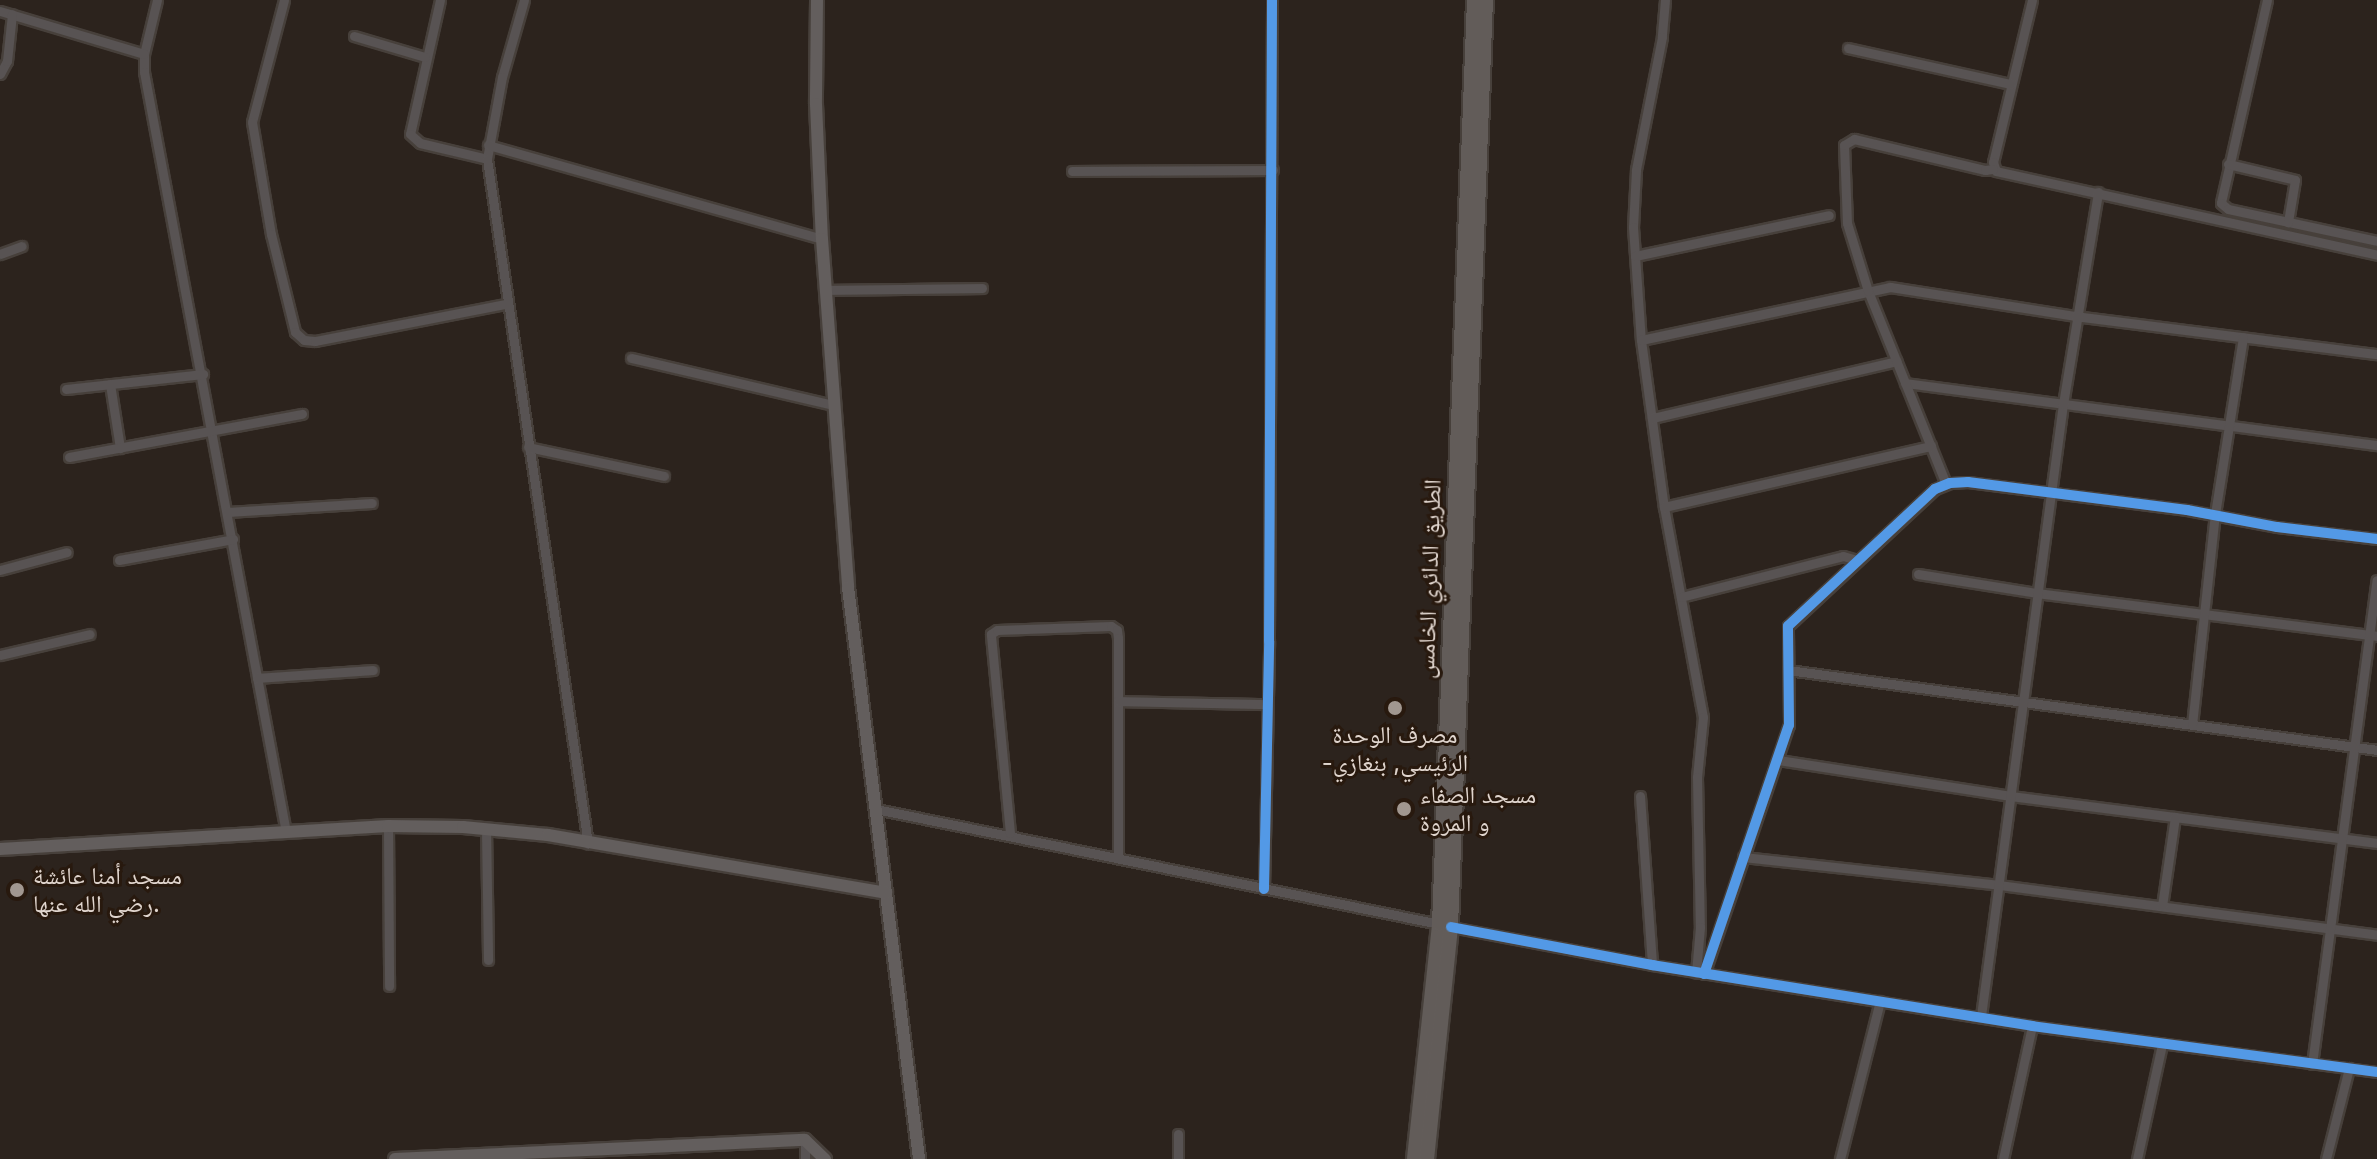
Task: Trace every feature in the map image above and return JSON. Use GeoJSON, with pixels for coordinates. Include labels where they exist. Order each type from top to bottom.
{"type":"FeatureCollection","features":[{"type":"Feature","properties":{"kind":"main road"},"geometry":{"type":"LineString","coordinates":[[817,0],[816,104],[822,239],[848,587],[919,1159]]}},
{"type":"Feature","properties":{"kind":"main road","name":"الطريق الدائري الخامس"},"geometry":{"type":"LineString","coordinates":[[1474,0],[1476,124]]}},
{"type":"Feature","properties":{"kind":"main road","name":"الطريق الدائري الخامس"},"geometry":{"type":"LineString","coordinates":[[1427,1159],[1445,925],[1476,124],[1486,0]]}},
{"type":"Feature","properties":{"kind":"main road"},"geometry":{"type":"LineString","coordinates":[[0,849],[388,826],[486,828],[886,893]]}},
{"type":"Feature","properties":{"kind":"main road","name":"الطريق الدائري الخامس"},"geometry":{"type":"LineString","coordinates":[[1414,1159],[1445,925]]}},
{"type":"Feature","properties":{"kind":"main road"},"geometry":{"type":"LineString","coordinates":[[395,1159],[618,1153],[805,1140],[825,1159]]}},
{"type":"Feature","properties":{"kind":"street"},"geometry":{"type":"LineString","coordinates":[[157,0],[144,54],[144,72],[214,431],[286,832]]}},
{"type":"Feature","properties":{"kind":"street"},"geometry":{"type":"LineString","coordinates":[[284,0],[252,122],[271,234],[295,332],[304,340],[315,341],[506,304]]}},
{"type":"Feature","properties":{"kind":"street"},"geometry":{"type":"LineString","coordinates":[[440,0],[410,134],[420,143],[487,159]]}},
{"type":"Feature","properties":{"kind":"street"},"geometry":{"type":"LineString","coordinates":[[524,0],[487,159],[588,844]]}},
{"type":"Feature","properties":{"kind":"street"},"geometry":{"type":"LineString","coordinates":[[1264,889],[1273,170],[1272,0]]}},
{"type":"Feature","properties":{"kind":"street"},"geometry":{"type":"LineString","coordinates":[[1665,0],[1662,37],[1636,170],[1635,256],[1641,340],[1664,507],[1703,717],[1697,777],[1700,973]]}},
{"type":"Feature","properties":{"kind":"street"},"geometry":{"type":"LineString","coordinates":[[1993,169],[2032,0]]}},
{"type":"Feature","properties":{"kind":"street"},"geometry":{"type":"LineString","coordinates":[[2267,0],[2228,164],[2221,197],[2223,206],[2377,241]]}},
{"type":"Feature","properties":{"kind":"street"},"geometry":{"type":"LineString","coordinates":[[0,11],[144,54]]}},
{"type":"Feature","properties":{"kind":"street"},"geometry":{"type":"LineString","coordinates":[[0,74],[7,61],[12,14]]}},
{"type":"Feature","properties":{"kind":"street"},"geometry":{"type":"LineString","coordinates":[[354,36],[425,57]]}},
{"type":"Feature","properties":{"kind":"street"},"geometry":{"type":"LineString","coordinates":[[1848,48],[2011,84]]}},
{"type":"Feature","properties":{"kind":"street"},"geometry":{"type":"LineString","coordinates":[[1946,484],[1868,291],[1845,215],[1845,142],[1854,139],[2377,255]]}},
{"type":"Feature","properties":{"kind":"street"},"geometry":{"type":"LineString","coordinates":[[488,145],[822,239]]}},
{"type":"Feature","properties":{"kind":"street"},"geometry":{"type":"LineString","coordinates":[[2228,164],[2295,180],[2288,222]]}},
{"type":"Feature","properties":{"kind":"street"},"geometry":{"type":"LineString","coordinates":[[1072,171],[1273,170]]}},
{"type":"Feature","properties":{"kind":"street"},"geometry":{"type":"LineString","coordinates":[[1981,1016],[2075,316],[2098,192]]}},
{"type":"Feature","properties":{"kind":"street"},"geometry":{"type":"LineString","coordinates":[[1635,256],[1829,215]]}},
{"type":"Feature","properties":{"kind":"street"},"geometry":{"type":"LineString","coordinates":[[0,254],[22,246]]}},
{"type":"Feature","properties":{"kind":"street"},"geometry":{"type":"LineString","coordinates":[[825,290],[982,288]]}},
{"type":"Feature","properties":{"kind":"street"},"geometry":{"type":"LineString","coordinates":[[1641,340],[1868,291],[1899,288],[2075,316],[2377,354]]}},
{"type":"Feature","properties":{"kind":"street"},"geometry":{"type":"LineString","coordinates":[[2192,725],[2215,514],[2243,337]]}},
{"type":"Feature","properties":{"kind":"street"},"geometry":{"type":"LineString","coordinates":[[631,358],[833,405]]}},
{"type":"Feature","properties":{"kind":"street"},"geometry":{"type":"LineString","coordinates":[[1652,418],[1896,361]]}},
{"type":"Feature","properties":{"kind":"street"},"geometry":{"type":"LineString","coordinates":[[66,389],[203,374]]}},
{"type":"Feature","properties":{"kind":"street"},"geometry":{"type":"LineString","coordinates":[[1905,383],[2377,445]]}},
{"type":"Feature","properties":{"kind":"street"},"geometry":{"type":"LineString","coordinates":[[110,384],[120,448]]}},
{"type":"Feature","properties":{"kind":"street"},"geometry":{"type":"LineString","coordinates":[[69,457],[302,414]]}},
{"type":"Feature","properties":{"kind":"street"},"geometry":{"type":"LineString","coordinates":[[1664,507],[1931,446]]}},
{"type":"Feature","properties":{"kind":"street"},"geometry":{"type":"LineString","coordinates":[[528,447],[664,476]]}},
{"type":"Feature","properties":{"kind":"street"},"geometry":{"type":"LineString","coordinates":[[1700,973],[1789,725],[1786,635],[1790,622],[1929,494],[1946,484],[1968,482],[2377,539]]}},
{"type":"Feature","properties":{"kind":"street"},"geometry":{"type":"LineString","coordinates":[[228,512],[372,503]]}},
{"type":"Feature","properties":{"kind":"street"},"geometry":{"type":"LineString","coordinates":[[119,560],[233,539]]}},
{"type":"Feature","properties":{"kind":"street"},"geometry":{"type":"LineString","coordinates":[[0,570],[67,552]]}},
{"type":"Feature","properties":{"kind":"street"},"geometry":{"type":"LineString","coordinates":[[1681,597],[1843,556],[1857,560]]}},
{"type":"Feature","properties":{"kind":"street"},"geometry":{"type":"LineString","coordinates":[[1918,574],[2203,616],[2374,636]]}},
{"type":"Feature","properties":{"kind":"street"},"geometry":{"type":"LineString","coordinates":[[2312,1064],[2374,636],[2377,580]]}},
{"type":"Feature","properties":{"kind":"street"},"geometry":{"type":"LineString","coordinates":[[1010,833],[991,634],[997,630],[1111,626],[1117,630],[1118,638],[1118,857]]}},
{"type":"Feature","properties":{"kind":"street"},"geometry":{"type":"LineString","coordinates":[[0,655],[90,634]]}},
{"type":"Feature","properties":{"kind":"street"},"geometry":{"type":"LineString","coordinates":[[257,678],[373,670]]}},
{"type":"Feature","properties":{"kind":"street"},"geometry":{"type":"LineString","coordinates":[[1788,670],[2377,750]]}},
{"type":"Feature","properties":{"kind":"street"},"geometry":{"type":"LineString","coordinates":[[1118,701],[1266,704]]}},
{"type":"Feature","properties":{"kind":"street"},"geometry":{"type":"LineString","coordinates":[[1778,760],[2011,796],[2377,843]]}},
{"type":"Feature","properties":{"kind":"street"},"geometry":{"type":"LineString","coordinates":[[1640,796],[1652,965]]}},
{"type":"Feature","properties":{"kind":"street"},"geometry":{"type":"LineString","coordinates":[[876,809],[1010,833],[1264,889],[1652,965],[2032,1026],[2377,1072]]}},
{"type":"Feature","properties":{"kind":"street"},"geometry":{"type":"LineString","coordinates":[[2162,906],[2175,817]]}},
{"type":"Feature","properties":{"kind":"street"},"geometry":{"type":"LineString","coordinates":[[388,826],[389,986]]}},
{"type":"Feature","properties":{"kind":"street"},"geometry":{"type":"LineString","coordinates":[[486,828],[488,960]]}},
{"type":"Feature","properties":{"kind":"street"},"geometry":{"type":"LineString","coordinates":[[1743,857],[1999,885],[2377,935]]}},
{"type":"Feature","properties":{"kind":"street"},"geometry":{"type":"LineString","coordinates":[[1840,1159],[1880,1001]]}},
{"type":"Feature","properties":{"kind":"street"},"geometry":{"type":"LineString","coordinates":[[2003,1159],[2032,1026]]}},
{"type":"Feature","properties":{"kind":"street"},"geometry":{"type":"LineString","coordinates":[[2137,1159],[2162,1044]]}},
{"type":"Feature","properties":{"kind":"street"},"geometry":{"type":"LineString","coordinates":[[2326,1159],[2349,1068]]}},
{"type":"Feature","properties":{"kind":"street"},"geometry":{"type":"LineString","coordinates":[[1178,1134],[1178,1159]]}},
{"type":"Feature","properties":{"kind":"street"},"geometry":{"type":"LineString","coordinates":[[805,1140],[805,1159]]}},
{"type":"Feature","properties":{"kind":"cycle path"},"geometry":{"type":"LineString","coordinates":[[1264,889],[1269,641],[1272,0]]}},
{"type":"Feature","properties":{"kind":"cycle path"},"geometry":{"type":"LineString","coordinates":[[1704,974],[1789,725],[1788,626],[1935,489],[1950,483],[1968,482],[2187,510],[2277,527],[2377,539]]}},
{"type":"Feature","properties":{"kind":"cycle path"},"geometry":{"type":"LineString","coordinates":[[1451,927],[1652,965],[2032,1026],[2377,1072]]}},
{"type":"Feature","properties":{"kind":"place","name":"مصرف الوحدة -الرئيسي, بنغازي"},"geometry":{"type":"Point","coordinates":[1395,708]}},
{"type":"Feature","properties":{"kind":"place","name":"مسجد الصفاء و المروة"},"geometry":{"type":"Point","coordinates":[1404,809]}},
{"type":"Feature","properties":{"kind":"place","name":"مسجد أمنا عائشة رضي الله عنها."},"geometry":{"type":"Point","coordinates":[17,890]}}]}
